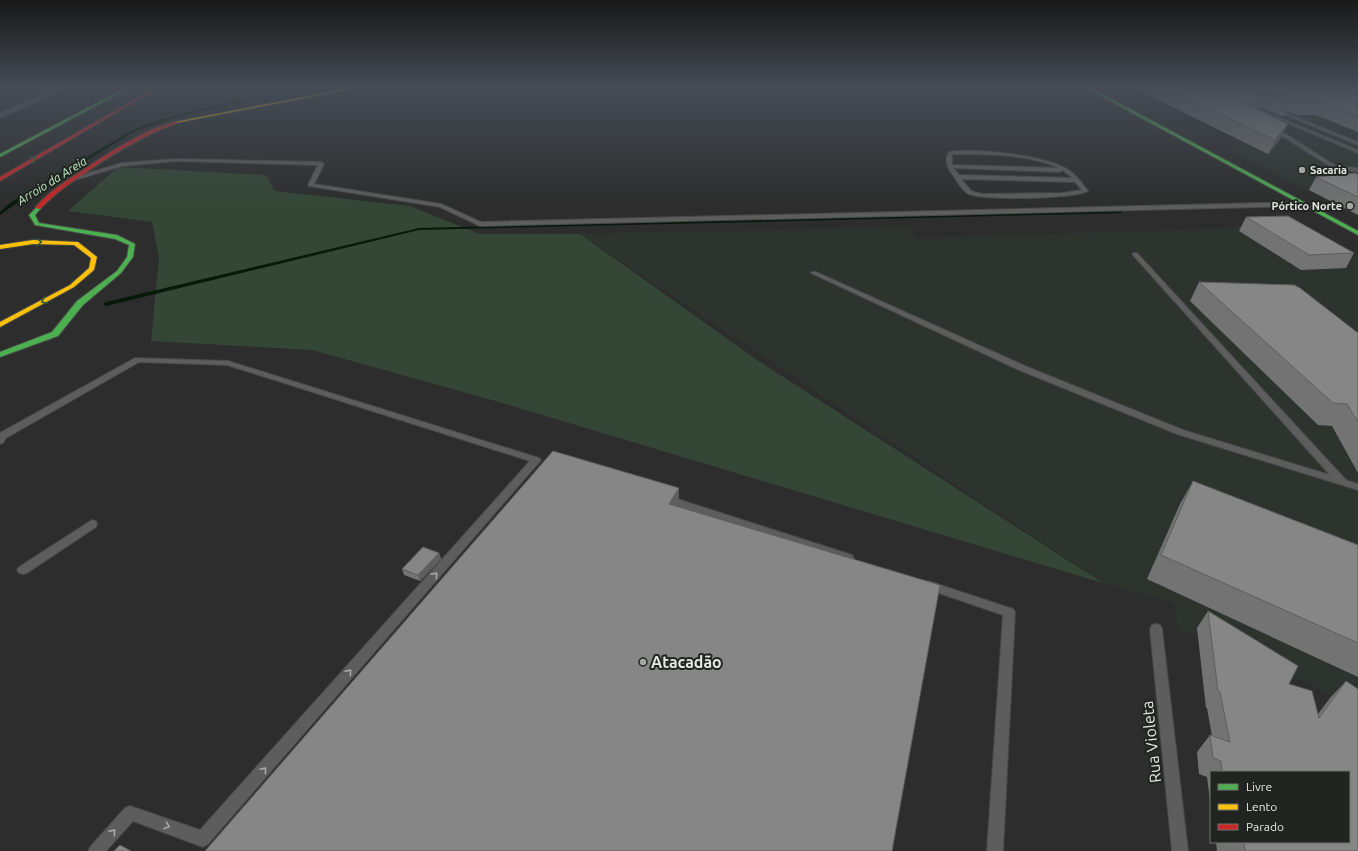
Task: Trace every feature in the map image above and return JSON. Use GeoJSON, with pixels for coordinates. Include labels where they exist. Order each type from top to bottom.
{"type":"FeatureCollection","features":[{"type":"Feature","properties":{"kind":"main road"},"geometry":{"type":"LineString","coordinates":[[0,156],[56,127]]}},
{"type":"Feature","properties":{"kind":"main road"},"geometry":{"type":"LineString","coordinates":[[0,179],[90,127]]}},
{"type":"Feature","properties":{"kind":"main road"},"geometry":{"type":"LineString","coordinates":[[0,355],[55,334],[80,303],[119,272],[130,257],[132,244],[117,237],[37,224],[32,215],[47,198],[120,146],[151,130],[161,127]]}},
{"type":"Feature","properties":{"kind":"main road"},"geometry":{"type":"LineString","coordinates":[[1160,127],[1358,233]]}},
{"type":"Feature","properties":{"kind":"main road"},"geometry":{"type":"LineString","coordinates":[[0,247],[33,242],[76,243],[94,257],[92,269],[72,286],[0,325]]}},
{"type":"Feature","properties":{"kind":"lane"},"geometry":{"type":"LineString","coordinates":[[1272,127],[1275,130],[1352,176]]}},
{"type":"Feature","properties":{"kind":"lane"},"geometry":{"type":"LineString","coordinates":[[1299,127],[1358,152]]}},
{"type":"Feature","properties":{"kind":"lane"},"geometry":{"type":"LineString","coordinates":[[1317,127],[1358,144]]}},
{"type":"Feature","properties":{"kind":"lane"},"geometry":{"type":"LineString","coordinates":[[951,153],[1042,160],[1066,170],[1077,180],[1085,191],[1062,195],[983,196],[969,192],[949,166],[949,156],[951,153]]}},
{"type":"Feature","properties":{"kind":"lane"},"geometry":{"type":"LineString","coordinates":[[74,178],[122,166],[177,160],[321,164],[311,185],[441,206],[480,224],[1304,204]]}},
{"type":"Feature","properties":{"kind":"lane"},"geometry":{"type":"LineString","coordinates":[[949,166],[1066,170]]}},
{"type":"Feature","properties":{"kind":"lane"},"geometry":{"type":"LineString","coordinates":[[1335,167],[1358,170]]}},
{"type":"Feature","properties":{"kind":"lane"},"geometry":{"type":"LineString","coordinates":[[957,177],[1077,180]]}},
{"type":"Feature","properties":{"kind":"lane"},"geometry":{"type":"LineString","coordinates":[[1135,254],[1344,484]]}},
{"type":"Feature","properties":{"kind":"lane"},"geometry":{"type":"LineString","coordinates":[[814,273],[1022,368],[1180,432],[1344,484],[1358,487]]}},
{"type":"Feature","properties":{"kind":"lane"},"geometry":{"type":"LineString","coordinates":[[0,441],[2,436],[138,360],[228,363],[550,465]]}},
{"type":"Feature","properties":{"kind":"lane"},"geometry":{"type":"LineString","coordinates":[[96,851],[130,813],[203,839],[536,460]]}},
{"type":"Feature","properties":{"kind":"lane"},"geometry":{"type":"LineString","coordinates":[[654,496],[862,563]]}},
{"type":"Feature","properties":{"kind":"lane"},"geometry":{"type":"LineString","coordinates":[[23,570],[92,524]]}},
{"type":"Feature","properties":{"kind":"lane"},"geometry":{"type":"LineString","coordinates":[[921,583],[1009,612],[996,851]]}},
{"type":"Feature","properties":{"kind":"lane","name":"Rua Violeta"},"geometry":{"type":"LineString","coordinates":[[1156,629],[1180,851]]}},
{"type":"Feature","properties":{"kind":"shaded area"},"geometry":{"type":"Polygon","coordinates":[[[1234,127],[1358,127],[1358,217],[1235,153],[1247,133],[1234,127]]]}},
{"type":"Feature","properties":{"kind":"shaded area"},"geometry":{"type":"Polygon","coordinates":[[[1304,226],[1358,256],[1358,715],[1328,694],[1236,646],[1178,630],[1174,603],[1103,583],[580,234],[909,227],[916,238],[1304,226]]]}},
{"type":"Feature","properties":{"kind":"green space"},"geometry":{"type":"Polygon","coordinates":[[[118,167],[266,175],[275,191],[410,206],[480,234],[580,234],[760,362],[1103,583],[499,402],[312,350],[151,341],[159,258],[152,222],[68,211],[118,167]]]}},
{"type":"Feature","properties":{"kind":"building"},"geometry":{"type":"Polygon","coordinates":[[[1247,127],[1286,127],[1275,140],[1247,127]]]}},
{"type":"Feature","properties":{"kind":"building"},"geometry":{"type":"Polygon","coordinates":[[[1356,173],[1358,175],[1358,197],[1316,177],[1356,173]]]}},
{"type":"Feature","properties":{"kind":"building"},"geometry":{"type":"Polygon","coordinates":[[[1288,216],[1354,253],[1309,255],[1246,217],[1288,216]]]}},
{"type":"Feature","properties":{"kind":"building"},"geometry":{"type":"Polygon","coordinates":[[[1199,282],[1294,285],[1358,333],[1358,422],[1347,404],[1333,403],[1199,282]]]}},
{"type":"Feature","properties":{"kind":"building"},"geometry":{"type":"Polygon","coordinates":[[[553,451],[679,488],[669,504],[940,585],[892,851],[205,851],[553,451]]]}},
{"type":"Feature","properties":{"kind":"building"},"geometry":{"type":"Polygon","coordinates":[[[1193,481],[1358,545],[1358,643],[1161,555],[1193,481]]]}},
{"type":"Feature","properties":{"kind":"building"},"geometry":{"type":"Polygon","coordinates":[[[423,547],[439,553],[418,575],[402,569],[423,547]]]}},
{"type":"Feature","properties":{"kind":"building"},"geometry":{"type":"Polygon","coordinates":[[[1208,611],[1298,666],[1289,684],[1312,691],[1319,718],[1346,681],[1358,689],[1358,851],[1245,851],[1244,843],[1350,843],[1350,771],[1222,771],[1221,761],[1213,758],[1210,735],[1230,742],[1220,692],[1218,691],[1208,611]]]}},
{"type":"Feature","properties":{"kind":"building"},"geometry":{"type":"Polygon","coordinates":[[[120,845],[131,851],[114,851],[120,845]]]}},
{"type":"Feature","properties":{"kind":"waterway","name":"Arroio da Areia"},"geometry":{"type":"LineString","coordinates":[[0,214],[12,204],[133,131],[144,127]]}},
{"type":"Feature","properties":{"kind":"waterway"},"geometry":{"type":"LineString","coordinates":[[106,304],[419,229],[1120,212]]}},
{"type":"Feature","properties":{"kind":"traffic: fast"},"geometry":{"type":"LineString","coordinates":[[0,156],[55,127]]}},
{"type":"Feature","properties":{"kind":"traffic: fast"},"geometry":{"type":"LineString","coordinates":[[1160,127],[1358,233]]}},
{"type":"Feature","properties":{"kind":"traffic: fast"},"geometry":{"type":"LineString","coordinates":[[0,355],[55,334],[80,303],[119,272],[130,257],[132,244],[117,237],[37,224],[32,215],[38,208]]}},
{"type":"Feature","properties":{"kind":"traffic: slow"},"geometry":{"type":"LineString","coordinates":[[0,247],[33,242],[76,243],[94,257],[92,269],[72,286],[0,325]]}},
{"type":"Feature","properties":{"kind":"traffic: jam"},"geometry":{"type":"LineString","coordinates":[[0,179],[90,127]]}},
{"type":"Feature","properties":{"kind":"traffic: jam"},"geometry":{"type":"LineString","coordinates":[[38,208],[62,186],[110,154],[141,136],[162,127]]}},
{"type":"Feature","properties":{"kind":"place","name":"Sacaria"},"geometry":{"type":"Point","coordinates":[1302,170]}},
{"type":"Feature","properties":{"kind":"place","name":"Pórtico Norte"},"geometry":{"type":"Point","coordinates":[1350,206]}},
{"type":"Feature","properties":{"kind":"place","name":"Atacadão"},"geometry":{"type":"Point","coordinates":[643,662]}}]}
